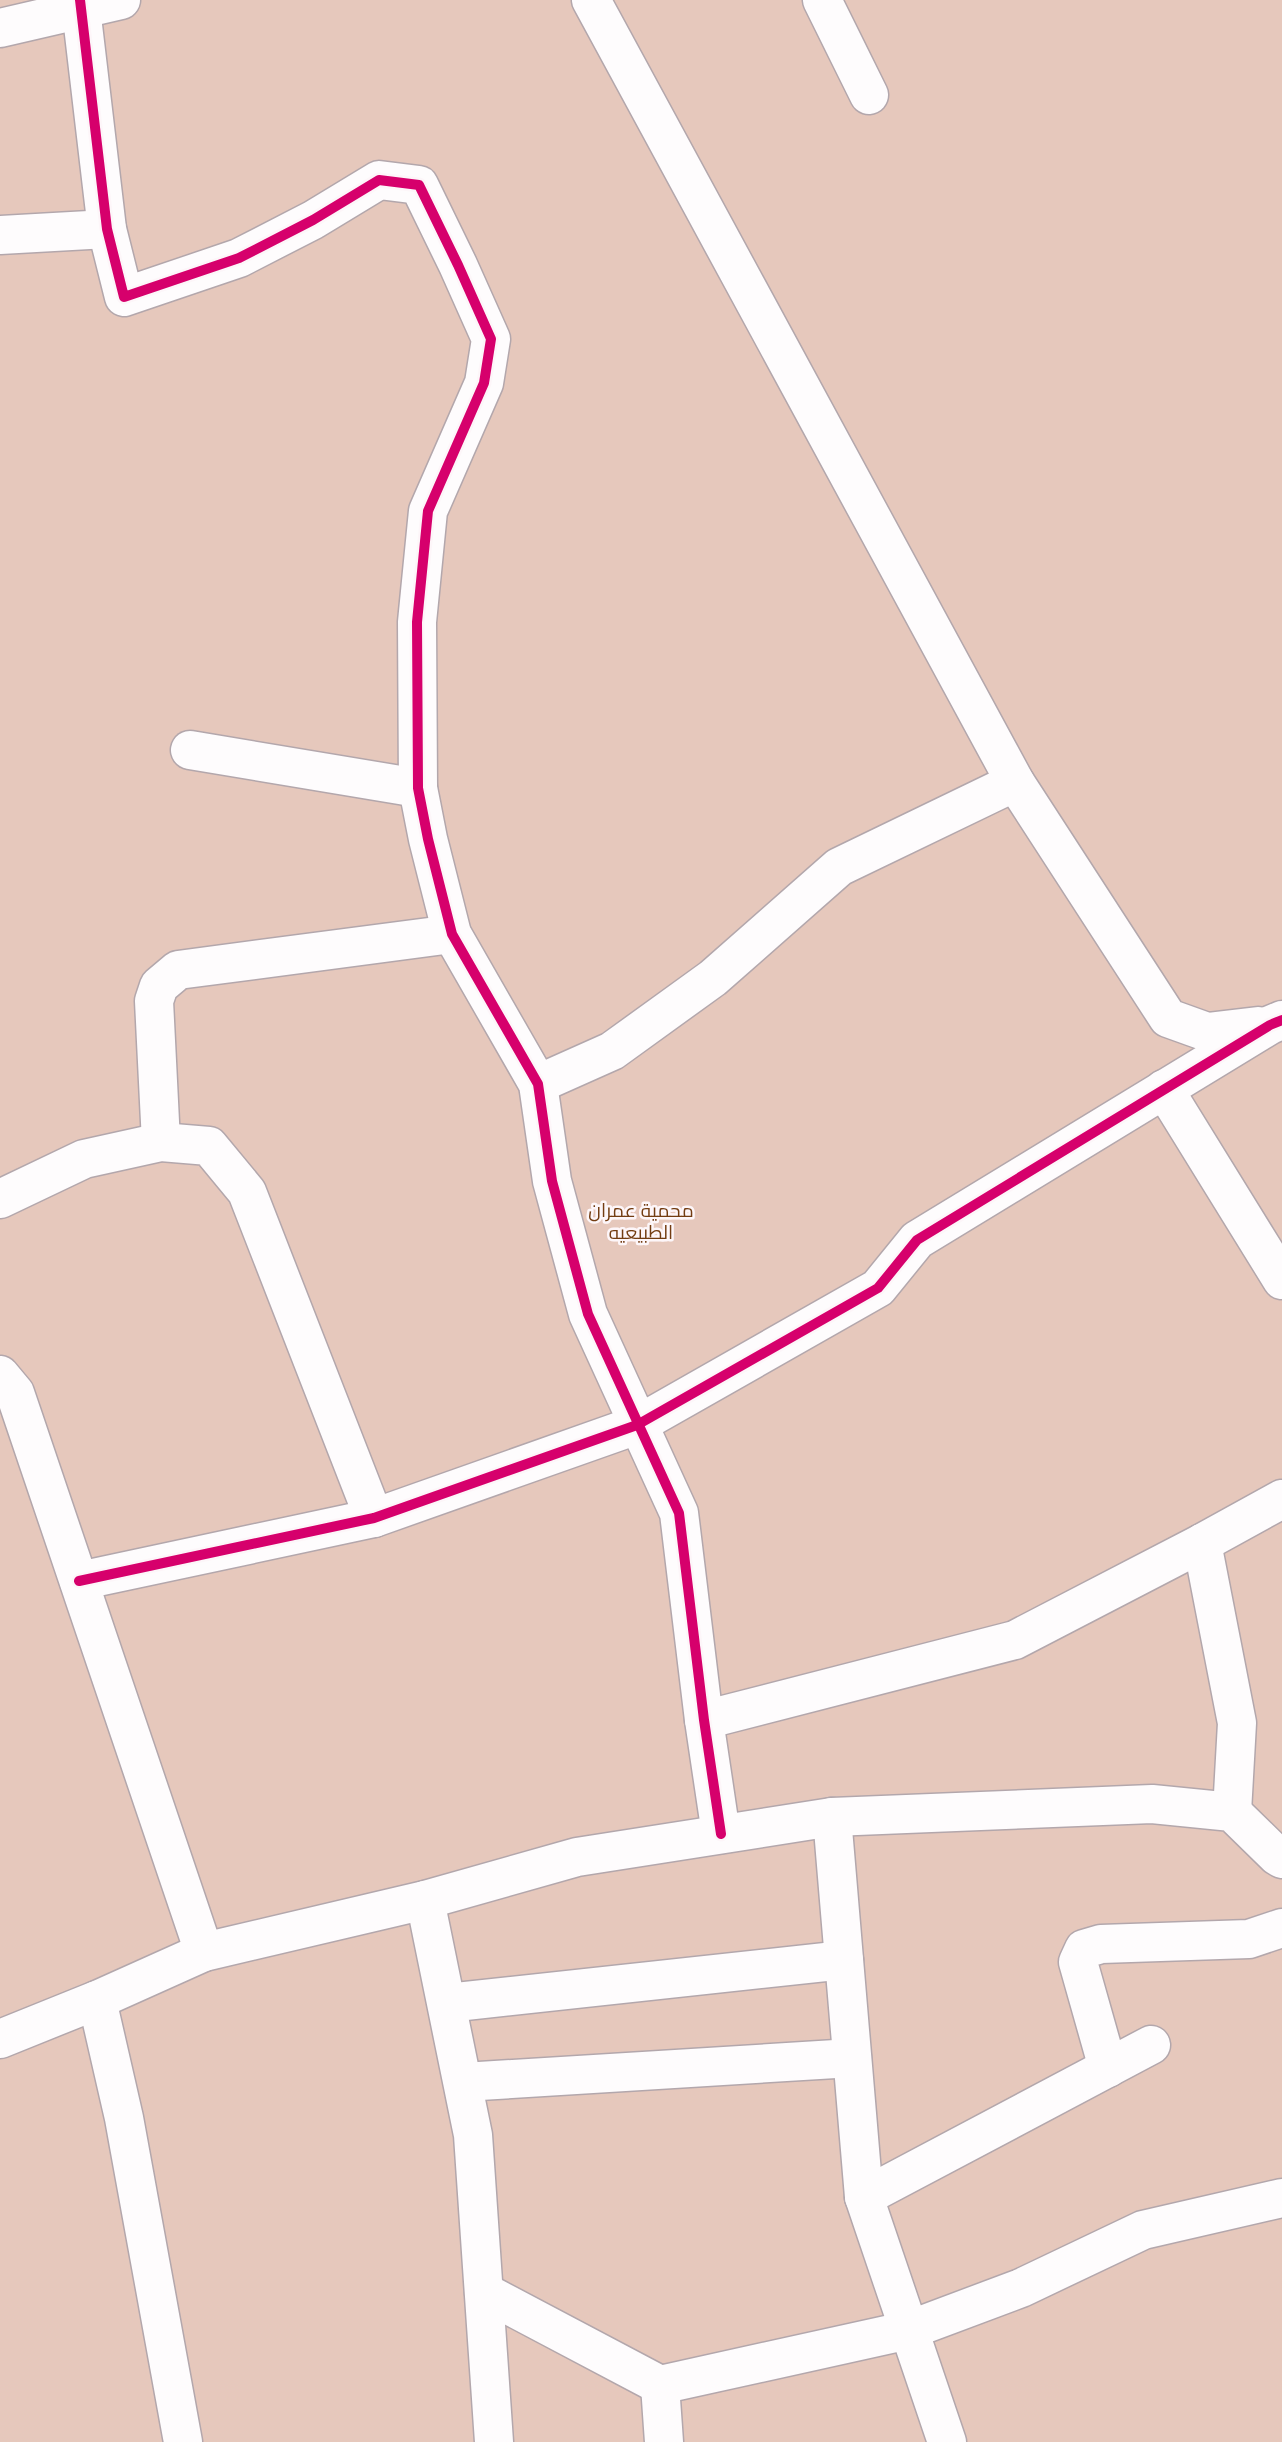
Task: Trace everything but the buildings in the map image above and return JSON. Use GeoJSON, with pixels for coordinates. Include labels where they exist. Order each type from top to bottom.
{"type":"FeatureCollection","features":[{"type":"Feature","properties":{"kind":"street"},"geometry":{"type":"LineString","coordinates":[[0,28],[81,4],[121,0]]}},
{"type":"Feature","properties":{"kind":"street"},"geometry":{"type":"LineString","coordinates":[[592,0],[1015,782],[1168,1018],[1207,1032],[1276,1023]]}},
{"type":"Feature","properties":{"kind":"street"},"geometry":{"type":"LineString","coordinates":[[822,0],[869,95]]}},
{"type":"Feature","properties":{"kind":"street"},"geometry":{"type":"LineString","coordinates":[[81,4],[107,229],[124,297],[239,258],[313,220],[379,180],[419,185],[491,339],[484,383],[428,511],[417,622],[418,788],[452,934],[538,1084],[552,1181],[588,1314],[679,1513],[721,1834]]}},
{"type":"Feature","properties":{"kind":"street"},"geometry":{"type":"LineString","coordinates":[[0,235],[107,229]]}},
{"type":"Feature","properties":{"kind":"street"},"geometry":{"type":"LineString","coordinates":[[190,750],[418,788]]}},
{"type":"Feature","properties":{"kind":"street"},"geometry":{"type":"LineString","coordinates":[[538,1084],[612,1051],[713,978],[839,867],[1015,782]]}},
{"type":"Feature","properties":{"kind":"street"},"geometry":{"type":"LineString","coordinates":[[161,1142],[154,1001],[159,986],[178,970],[452,934]]}},
{"type":"Feature","properties":{"kind":"street"},"geometry":{"type":"LineString","coordinates":[[79,1581],[374,1518],[637,1425],[878,1288],[917,1240],[1276,1023]]}},
{"type":"Feature","properties":{"kind":"street"},"geometry":{"type":"LineString","coordinates":[[1164,1089],[1282,1280]]}},
{"type":"Feature","properties":{"kind":"street"},"geometry":{"type":"LineString","coordinates":[[0,1199],[84,1159],[161,1142],[209,1146],[247,1192],[374,1518]]}},
{"type":"Feature","properties":{"kind":"street"},"geometry":{"type":"LineString","coordinates":[[0,1375],[15,1393],[204,1952]]}},
{"type":"Feature","properties":{"kind":"street"},"geometry":{"type":"LineString","coordinates":[[704,1720],[1015,1640],[1282,1499]]}},
{"type":"Feature","properties":{"kind":"street"},"geometry":{"type":"LineString","coordinates":[[1202,1543],[1237,1723],[1232,1812]]}},
{"type":"Feature","properties":{"kind":"street"},"geometry":{"type":"LineString","coordinates":[[0,2039],[97,2000],[204,1952],[425,1900],[577,1857],[831,1817],[1152,1804],[1232,1812],[1282,1859]]}},
{"type":"Feature","properties":{"kind":"street"},"geometry":{"type":"LineString","coordinates":[[831,1817],[864,2197],[947,2442]]}},
{"type":"Feature","properties":{"kind":"street"},"geometry":{"type":"LineString","coordinates":[[425,1900],[473,2135],[494,2442]]}},
{"type":"Feature","properties":{"kind":"street"},"geometry":{"type":"LineString","coordinates":[[1108,2068],[1078,1962],[1084,1948],[1101,1944],[1249,1939],[1282,1928]]}},
{"type":"Feature","properties":{"kind":"street"},"geometry":{"type":"LineString","coordinates":[[447,2003],[844,1960]]}},
{"type":"Feature","properties":{"kind":"street"},"geometry":{"type":"LineString","coordinates":[[97,2000],[124,2118],[183,2442]]}},
{"type":"Feature","properties":{"kind":"street"},"geometry":{"type":"LineString","coordinates":[[864,2197],[1152,2045]]}},
{"type":"Feature","properties":{"kind":"street"},"geometry":{"type":"LineString","coordinates":[[463,2082],[852,2058]]}},
{"type":"Feature","properties":{"kind":"street"},"geometry":{"type":"LineString","coordinates":[[484,2292],[660,2385],[909,2330],[1020,2288],[1143,2230],[1282,2198]]}},
{"type":"Feature","properties":{"kind":"street"},"geometry":{"type":"LineString","coordinates":[[660,2385],[664,2442]]}},
{"type":"Feature","properties":{"kind":"green space","name":"محمية عمران الطبيعيه"},"geometry":{"type":"Polygon","coordinates":[[[0,0],[1282,0],[1282,2442],[0,2442],[0,0]]]}},
{"type":"Feature","properties":{"kind":"cycle path"},"geometry":{"type":"LineString","coordinates":[[80,0],[107,229],[124,297],[239,258],[313,220],[379,180],[419,185],[491,339],[484,383],[428,511],[417,622],[418,788],[452,934],[538,1084],[552,1181],[588,1314],[679,1513],[721,1834]]}},
{"type":"Feature","properties":{"kind":"cycle path"},"geometry":{"type":"LineString","coordinates":[[79,1581],[374,1518],[637,1425],[878,1288],[917,1240],[1282,1020]]}}]}
